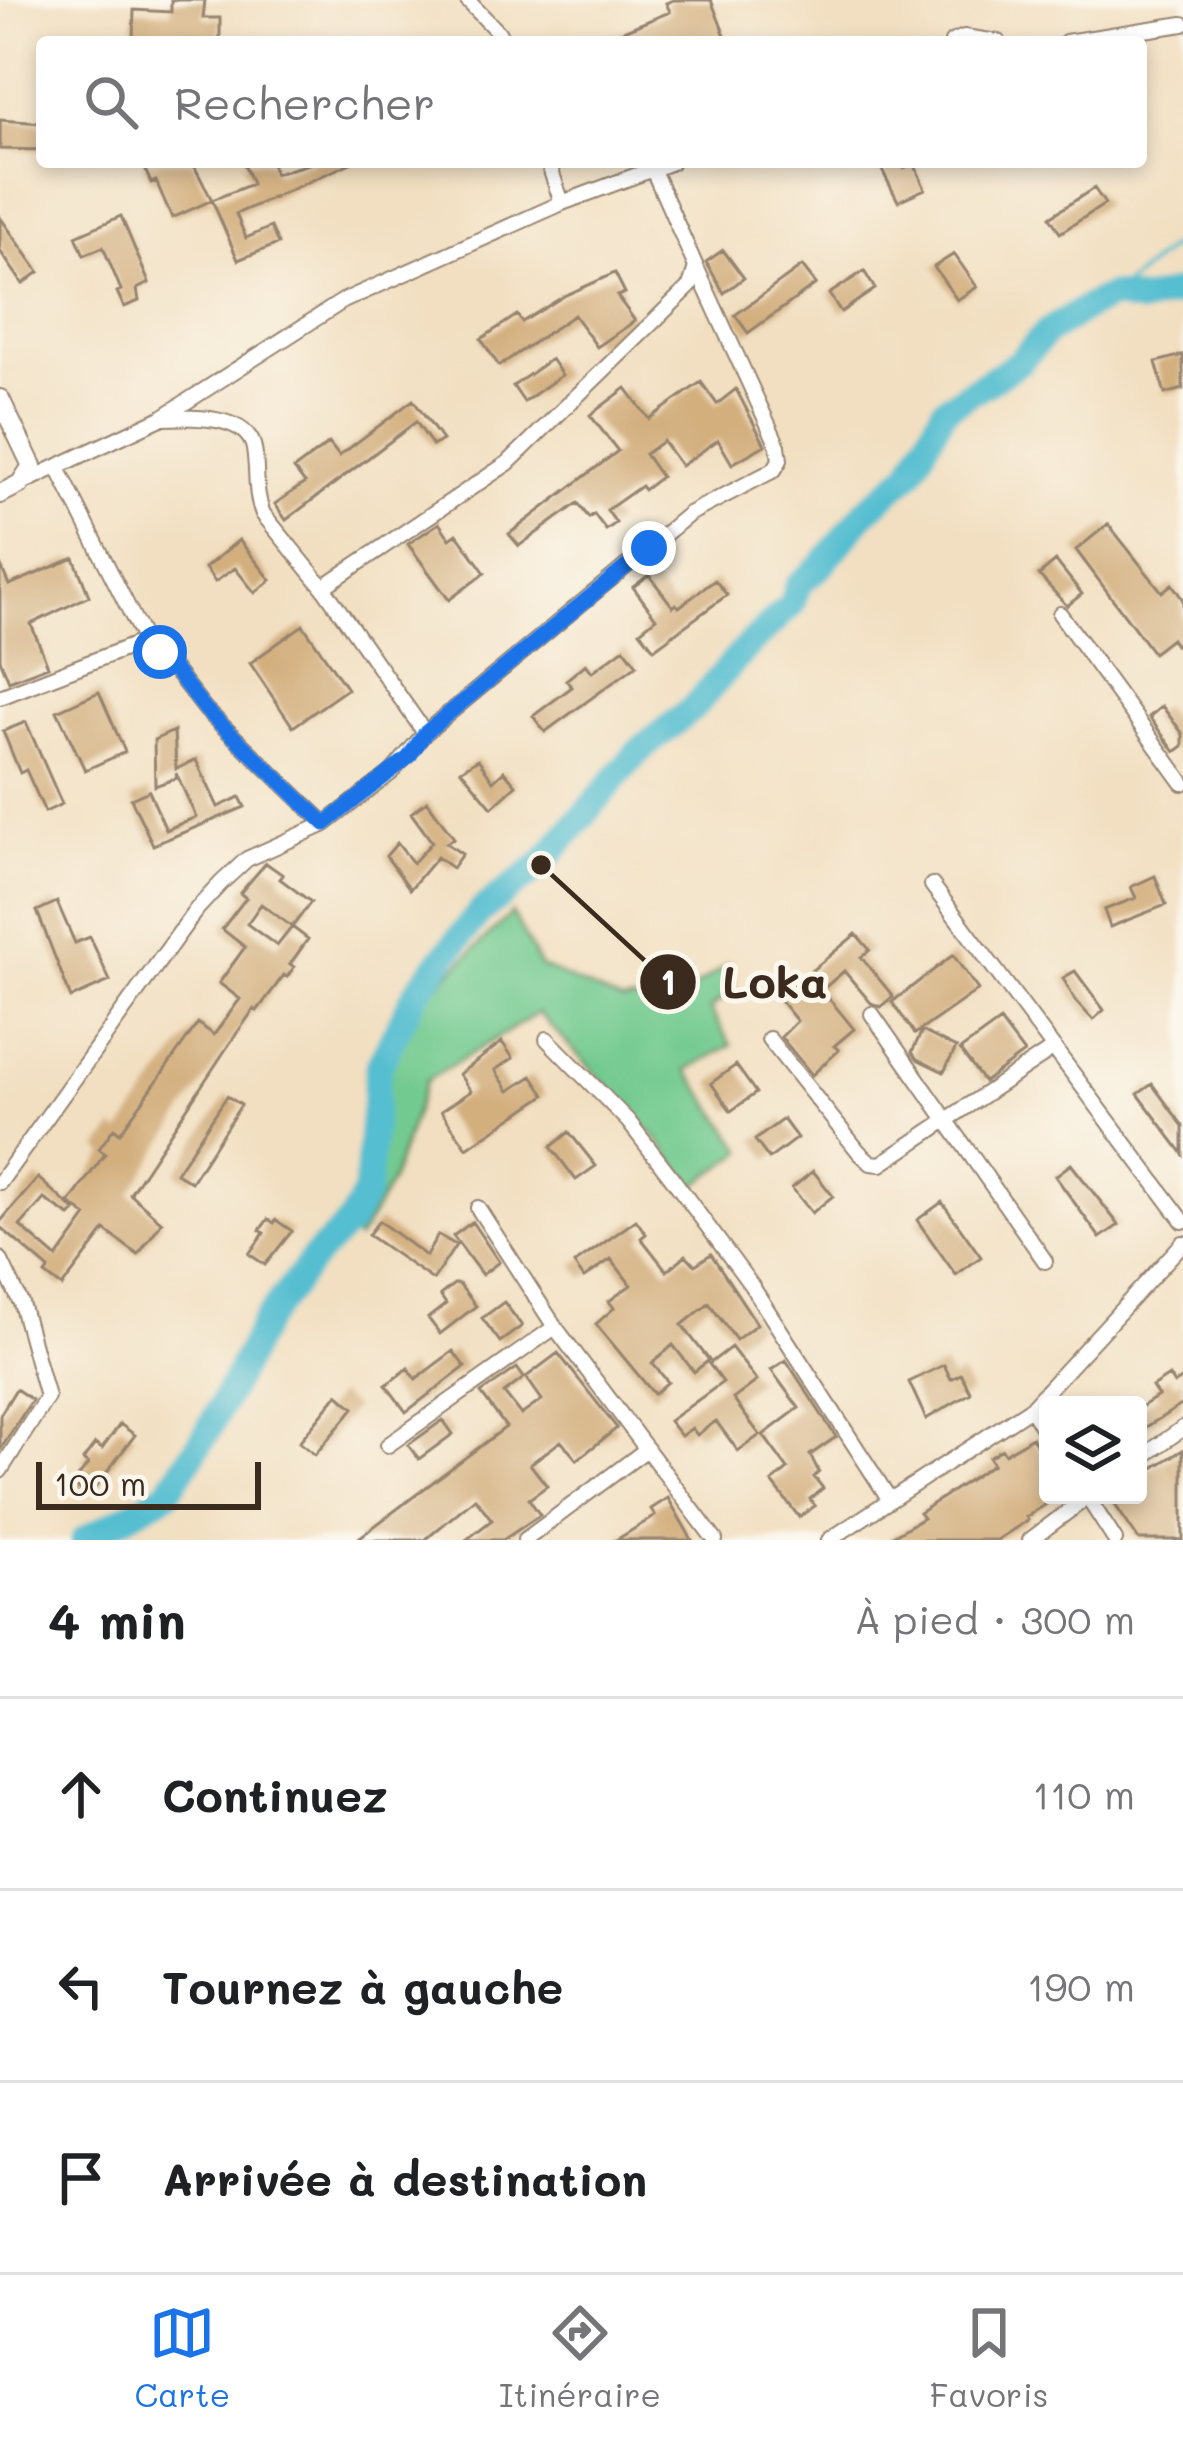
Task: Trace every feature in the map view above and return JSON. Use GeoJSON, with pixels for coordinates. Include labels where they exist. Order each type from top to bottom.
{"type":"FeatureCollection","features":[{"type":"Feature","properties":{"kind":"street"},"geometry":{"type":"LineString","coordinates":[[467,0],[500,36]]}},
{"type":"Feature","properties":{"kind":"street"},"geometry":{"type":"LineString","coordinates":[[1105,36],[1183,24]]}},
{"type":"Feature","properties":{"kind":"street"},"geometry":{"type":"LineString","coordinates":[[550,168],[562,203]]}},
{"type":"Feature","properties":{"kind":"street"},"geometry":{"type":"LineString","coordinates":[[0,494],[161,418],[344,302],[562,203],[658,168]]}},
{"type":"Feature","properties":{"kind":"street"},"geometry":{"type":"LineString","coordinates":[[0,1182],[196,910],[248,859],[325,824],[409,757],[425,733],[689,514],[774,470],[780,460],[778,446],[653,170]]}},
{"type":"Feature","properties":{"kind":"street"},"geometry":{"type":"LineString","coordinates":[[323,587],[508,463],[656,322],[690,286],[696,267]]}},
{"type":"Feature","properties":{"kind":"street"},"geometry":{"type":"LineString","coordinates":[[0,399],[32,466],[20,484]]}},
{"type":"Feature","properties":{"kind":"street"},"geometry":{"type":"LineString","coordinates":[[161,418],[211,419],[247,433],[254,443],[262,514],[323,587],[425,733]]}},
{"type":"Feature","properties":{"kind":"street"},"geometry":{"type":"LineString","coordinates":[[58,468],[145,641],[160,652],[206,710],[325,824]]}},
{"type":"Feature","properties":{"kind":"street"},"geometry":{"type":"LineString","coordinates":[[1060,614],[1183,783]]}},
{"type":"Feature","properties":{"kind":"street"},"geometry":{"type":"LineString","coordinates":[[0,697],[145,641]]}},
{"type":"Feature","properties":{"kind":"street"},"geometry":{"type":"LineString","coordinates":[[932,885],[1183,1221]]}},
{"type":"Feature","properties":{"kind":"street"},"geometry":{"type":"LineString","coordinates":[[872,1014],[1045,1261]]}},
{"type":"Feature","properties":{"kind":"street"},"geometry":{"type":"LineString","coordinates":[[547,1039],[628,1121],[698,1214],[808,1369],[888,1497]]}},
{"type":"Feature","properties":{"kind":"street"},"geometry":{"type":"LineString","coordinates":[[769,1039],[872,1163],[881,1164],[1054,1048]]}},
{"type":"Feature","properties":{"kind":"street"},"geometry":{"type":"LineString","coordinates":[[478,1208],[555,1328],[715,1540]]}},
{"type":"Feature","properties":{"kind":"street"},"geometry":{"type":"LineString","coordinates":[[829,1540],[888,1497],[1031,1408],[1183,1243]]}},
{"type":"Feature","properties":{"kind":"street"},"geometry":{"type":"LineString","coordinates":[[0,1259],[21,1303],[47,1397],[0,1471]]}},
{"type":"Feature","properties":{"kind":"street"},"geometry":{"type":"LineString","coordinates":[[388,1445],[555,1328]]}},
{"type":"Feature","properties":{"kind":"street"},"geometry":{"type":"LineString","coordinates":[[1031,1408],[1039,1422]]}},
{"type":"Feature","properties":{"kind":"street"},"geometry":{"type":"LineString","coordinates":[[1147,1453],[1183,1427]]}},
{"type":"Feature","properties":{"kind":"street"},"geometry":{"type":"LineString","coordinates":[[525,1540],[646,1449]]}},
{"type":"Feature","properties":{"kind":"street"},"geometry":{"type":"LineString","coordinates":[[1030,1540],[1077,1504]]}},
{"type":"Feature","properties":{"kind":"street"},"geometry":{"type":"LineString","coordinates":[[1093,1504],[1115,1540]]}},
{"type":"Feature","properties":{"kind":"green space"},"geometry":{"type":"Polygon","coordinates":[[[512,913],[540,966],[622,1002],[682,996],[728,964],[735,989],[710,1009],[731,1045],[687,1070],[744,1151],[694,1186],[654,1135],[538,1013],[426,1081],[391,1182],[358,1240],[339,1224],[353,1201],[373,1088],[429,993],[512,913]]]}},
{"type":"Feature","properties":{"kind":"building"},"geometry":{"type":"Polygon","coordinates":[[[171,0],[205,0],[203,18],[220,18],[220,36],[133,36],[134,10],[171,12],[171,0]]]}},
{"type":"Feature","properties":{"kind":"building"},"geometry":{"type":"Polygon","coordinates":[[[711,0],[725,36],[611,36],[670,12],[666,3],[711,0]]]}},
{"type":"Feature","properties":{"kind":"building"},"geometry":{"type":"Polygon","coordinates":[[[0,120],[36,123],[36,150],[0,149],[0,120]]]}},
{"type":"Feature","properties":{"kind":"building"},"geometry":{"type":"Polygon","coordinates":[[[144,168],[195,168],[212,200],[172,218],[156,181],[151,183],[144,168]]]}},
{"type":"Feature","properties":{"kind":"building"},"geometry":{"type":"Polygon","coordinates":[[[245,168],[273,168],[275,174],[295,168],[340,168],[236,214],[246,238],[271,227],[278,244],[238,260],[212,200],[252,184],[245,168]]]}},
{"type":"Feature","properties":{"kind":"building"},"geometry":{"type":"Polygon","coordinates":[[[881,168],[916,168],[925,189],[898,201],[881,168]]]}},
{"type":"Feature","properties":{"kind":"building"},"geometry":{"type":"Polygon","coordinates":[[[1094,188],[1105,204],[1060,233],[1050,217],[1094,188]]]}},
{"type":"Feature","properties":{"kind":"building"},"geometry":{"type":"Polygon","coordinates":[[[121,216],[149,283],[137,289],[139,301],[124,307],[103,247],[84,255],[76,236],[121,216]]]}},
{"type":"Feature","properties":{"kind":"building"},"geometry":{"type":"Polygon","coordinates":[[[0,217],[39,272],[23,284],[0,251],[0,217]]]}},
{"type":"Feature","properties":{"kind":"building"},"geometry":{"type":"Polygon","coordinates":[[[723,250],[744,278],[724,293],[706,262],[723,250]]]}},
{"type":"Feature","properties":{"kind":"building"},"geometry":{"type":"Polygon","coordinates":[[[954,254],[977,287],[957,300],[934,267],[954,254]]]}},
{"type":"Feature","properties":{"kind":"building"},"geometry":{"type":"Polygon","coordinates":[[[802,266],[816,284],[748,333],[735,315],[802,266]]]}},
{"type":"Feature","properties":{"kind":"building"},"geometry":{"type":"Polygon","coordinates":[[[864,271],[875,289],[841,312],[829,294],[864,271]]]}},
{"type":"Feature","properties":{"kind":"building"},"geometry":{"type":"Polygon","coordinates":[[[615,273],[625,293],[617,296],[635,321],[597,347],[574,315],[499,366],[481,339],[517,315],[522,322],[615,273]]]}},
{"type":"Feature","properties":{"kind":"building"},"geometry":{"type":"Polygon","coordinates":[[[1183,355],[1183,389],[1165,394],[1156,362],[1183,355]]]}},
{"type":"Feature","properties":{"kind":"building"},"geometry":{"type":"Polygon","coordinates":[[[551,359],[562,375],[524,402],[513,386],[551,359]]]}},
{"type":"Feature","properties":{"kind":"building"},"geometry":{"type":"Polygon","coordinates":[[[701,382],[717,404],[736,389],[765,445],[732,464],[718,440],[681,466],[663,441],[645,454],[661,477],[607,510],[616,523],[606,530],[578,503],[519,546],[509,534],[618,451],[590,415],[626,388],[649,419],[701,382]]]}},
{"type":"Feature","properties":{"kind":"building"},"geometry":{"type":"Polygon","coordinates":[[[413,400],[442,440],[433,446],[416,422],[286,520],[275,504],[305,483],[294,469],[329,443],[339,456],[413,400]]]}},
{"type":"Feature","properties":{"kind":"building"},"geometry":{"type":"Polygon","coordinates":[[[439,523],[450,539],[457,534],[485,573],[449,600],[408,544],[439,523]]]}},
{"type":"Feature","properties":{"kind":"building"},"geometry":{"type":"Polygon","coordinates":[[[1108,524],[1162,592],[1172,584],[1183,600],[1183,639],[1175,645],[1171,639],[1153,653],[1076,550],[1108,524]]]}},
{"type":"Feature","properties":{"kind":"building"},"geometry":{"type":"Polygon","coordinates":[[[239,540],[271,580],[255,593],[235,568],[215,582],[205,568],[239,540]]]}},
{"type":"Feature","properties":{"kind":"building"},"geometry":{"type":"Polygon","coordinates":[[[74,558],[89,596],[31,624],[48,666],[9,681],[0,659],[0,564],[9,585],[74,558]]]}},
{"type":"Feature","properties":{"kind":"building"},"geometry":{"type":"Polygon","coordinates":[[[1056,561],[1082,594],[1067,606],[1039,575],[1056,561]]]}},
{"type":"Feature","properties":{"kind":"building"},"geometry":{"type":"Polygon","coordinates":[[[649,575],[673,607],[715,580],[727,595],[654,649],[640,631],[656,618],[633,587],[649,575]]]}},
{"type":"Feature","properties":{"kind":"building"},"geometry":{"type":"Polygon","coordinates":[[[303,625],[347,689],[293,727],[250,663],[303,625]]]}},
{"type":"Feature","properties":{"kind":"building"},"geometry":{"type":"Polygon","coordinates":[[[624,648],[637,665],[545,732],[533,716],[572,687],[566,680],[586,664],[592,672],[624,648]]]}},
{"type":"Feature","properties":{"kind":"building"},"geometry":{"type":"Polygon","coordinates":[[[99,692],[125,752],[85,770],[57,711],[99,692]]]}},
{"type":"Feature","properties":{"kind":"building"},"geometry":{"type":"Polygon","coordinates":[[[1162,706],[1183,734],[1183,746],[1175,752],[1149,717],[1162,706]]]}},
{"type":"Feature","properties":{"kind":"building"},"geometry":{"type":"Polygon","coordinates":[[[26,722],[62,804],[45,812],[26,770],[20,773],[3,731],[26,722]]]}},
{"type":"Feature","properties":{"kind":"building"},"geometry":{"type":"Polygon","coordinates":[[[174,731],[176,769],[196,760],[218,807],[240,797],[245,807],[153,845],[131,799],[149,791],[166,830],[196,817],[176,773],[177,778],[155,786],[154,740],[174,731]]]}},
{"type":"Feature","properties":{"kind":"building"},"geometry":{"type":"Polygon","coordinates":[[[478,759],[493,781],[504,771],[516,785],[492,807],[461,770],[478,759]]]}},
{"type":"Feature","properties":{"kind":"building"},"geometry":{"type":"Polygon","coordinates":[[[427,801],[454,838],[446,843],[462,854],[452,868],[437,857],[410,889],[386,856],[397,843],[413,863],[432,842],[411,813],[427,801]]]}},
{"type":"Feature","properties":{"kind":"building"},"geometry":{"type":"Polygon","coordinates":[[[266,863],[311,902],[292,927],[308,939],[290,964],[294,967],[254,1009],[130,1194],[162,1222],[138,1255],[105,1230],[62,1287],[0,1222],[38,1178],[75,1211],[70,1216],[44,1199],[20,1226],[57,1258],[87,1216],[69,1203],[105,1154],[99,1149],[114,1128],[120,1133],[198,1023],[214,1035],[240,999],[219,983],[245,947],[222,929],[246,898],[240,893],[266,863]],[[261,904],[247,924],[277,946],[292,927],[261,904]]]}},
{"type":"Feature","properties":{"kind":"building"},"geometry":{"type":"Polygon","coordinates":[[[1155,876],[1166,905],[1110,927],[1104,910],[1136,898],[1131,887],[1155,876]]]}},
{"type":"Feature","properties":{"kind":"building"},"geometry":{"type":"Polygon","coordinates":[[[57,902],[75,943],[90,937],[110,981],[71,998],[37,911],[57,902]]]}},
{"type":"Feature","properties":{"kind":"building"},"geometry":{"type":"Polygon","coordinates":[[[856,934],[870,950],[861,957],[893,996],[881,1007],[871,1003],[844,971],[822,990],[854,1029],[812,1075],[781,1037],[797,1021],[778,998],[856,934]]]}},
{"type":"Feature","properties":{"kind":"building"},"geometry":{"type":"Polygon","coordinates":[[[953,955],[978,990],[915,1034],[892,1002],[953,955]]]}},
{"type":"Feature","properties":{"kind":"building"},"geometry":{"type":"Polygon","coordinates":[[[1075,971],[1104,1010],[1093,1020],[1063,978],[1075,971]]]}},
{"type":"Feature","properties":{"kind":"building"},"geometry":{"type":"Polygon","coordinates":[[[1000,1021],[1024,1053],[984,1082],[960,1050],[1000,1021]]]}},
{"type":"Feature","properties":{"kind":"building"},"geometry":{"type":"Polygon","coordinates":[[[922,1031],[956,1048],[944,1072],[912,1052],[922,1031]]]}},
{"type":"Feature","properties":{"kind":"building"},"geometry":{"type":"Polygon","coordinates":[[[502,1042],[513,1058],[495,1070],[509,1091],[532,1076],[545,1095],[467,1148],[441,1111],[471,1091],[459,1074],[502,1042]]]}},
{"type":"Feature","properties":{"kind":"building"},"geometry":{"type":"Polygon","coordinates":[[[736,1065],[756,1093],[731,1111],[711,1083],[736,1065]]]}},
{"type":"Feature","properties":{"kind":"building"},"geometry":{"type":"Polygon","coordinates":[[[1152,1084],[1183,1126],[1183,1154],[1138,1094],[1152,1084]]]}},
{"type":"Feature","properties":{"kind":"building"},"geometry":{"type":"Polygon","coordinates":[[[227,1096],[241,1105],[191,1182],[176,1173],[227,1096]]]}},
{"type":"Feature","properties":{"kind":"building"},"geometry":{"type":"Polygon","coordinates":[[[783,1119],[797,1138],[769,1159],[755,1140],[783,1119]]]}},
{"type":"Feature","properties":{"kind":"building"},"geometry":{"type":"Polygon","coordinates":[[[569,1132],[596,1166],[576,1180],[551,1147],[569,1132]]]}},
{"type":"Feature","properties":{"kind":"building"},"geometry":{"type":"Polygon","coordinates":[[[1071,1164],[1119,1225],[1100,1238],[1055,1176],[1071,1164]]]}},
{"type":"Feature","properties":{"kind":"building"},"geometry":{"type":"Polygon","coordinates":[[[813,1171],[833,1196],[812,1213],[792,1188],[813,1171]]]}},
{"type":"Feature","properties":{"kind":"building"},"geometry":{"type":"Polygon","coordinates":[[[942,1202],[981,1257],[956,1275],[917,1220],[942,1202]]]}},
{"type":"Feature","properties":{"kind":"building"},"geometry":{"type":"Polygon","coordinates":[[[268,1219],[292,1231],[265,1265],[249,1254],[268,1219]]]}},
{"type":"Feature","properties":{"kind":"building"},"geometry":{"type":"Polygon","coordinates":[[[636,1220],[646,1234],[641,1238],[667,1271],[686,1255],[695,1265],[711,1254],[757,1324],[736,1340],[709,1303],[682,1325],[709,1360],[694,1372],[673,1345],[652,1363],[668,1382],[654,1394],[596,1324],[614,1308],[609,1301],[631,1285],[611,1259],[584,1278],[574,1264],[636,1220]]]}},
{"type":"Feature","properties":{"kind":"building"},"geometry":{"type":"Polygon","coordinates":[[[379,1221],[426,1256],[438,1235],[456,1245],[433,1280],[368,1235],[379,1221]]]}},
{"type":"Feature","properties":{"kind":"building"},"geometry":{"type":"Polygon","coordinates":[[[472,1222],[499,1262],[482,1275],[453,1236],[472,1222]]]}},
{"type":"Feature","properties":{"kind":"building"},"geometry":{"type":"Polygon","coordinates":[[[454,1284],[476,1306],[440,1334],[428,1318],[446,1304],[440,1295],[454,1284]]]}},
{"type":"Feature","properties":{"kind":"building"},"geometry":{"type":"Polygon","coordinates":[[[504,1302],[522,1326],[500,1342],[482,1318],[504,1302]]]}},
{"type":"Feature","properties":{"kind":"building"},"geometry":{"type":"Polygon","coordinates":[[[731,1347],[757,1381],[733,1399],[760,1435],[738,1451],[716,1421],[697,1435],[692,1428],[681,1436],[669,1421],[723,1382],[709,1364],[731,1347]]]}},
{"type":"Feature","properties":{"kind":"building"},"geometry":{"type":"Polygon","coordinates":[[[453,1351],[465,1367],[406,1412],[386,1385],[408,1368],[416,1379],[453,1351]]]}},
{"type":"Feature","properties":{"kind":"building"},"geometry":{"type":"Polygon","coordinates":[[[558,1353],[617,1428],[577,1460],[561,1441],[530,1464],[547,1486],[529,1499],[540,1515],[503,1540],[466,1540],[492,1520],[475,1498],[425,1540],[356,1540],[506,1427],[481,1393],[517,1368],[524,1378],[504,1393],[521,1415],[542,1400],[526,1377],[558,1353]]]}},
{"type":"Feature","properties":{"kind":"building"},"geometry":{"type":"Polygon","coordinates":[[[786,1360],[836,1437],[810,1455],[819,1472],[814,1477],[823,1488],[810,1499],[815,1506],[799,1517],[772,1482],[788,1469],[763,1435],[799,1408],[771,1370],[786,1360]]]}},
{"type":"Feature","properties":{"kind":"building"},"geometry":{"type":"Polygon","coordinates":[[[944,1365],[951,1379],[961,1374],[971,1393],[926,1419],[909,1382],[944,1365]]]}},
{"type":"Feature","properties":{"kind":"building"},"geometry":{"type":"Polygon","coordinates":[[[1169,1376],[1174,1384],[1183,1378],[1183,1404],[1147,1426],[1147,1403],[1158,1396],[1152,1387],[1169,1376]]]}},
{"type":"Feature","properties":{"kind":"building"},"geometry":{"type":"Polygon","coordinates":[[[16,1389],[32,1400],[0,1450],[0,1415],[16,1389]]]}},
{"type":"Feature","properties":{"kind":"building"},"geometry":{"type":"Polygon","coordinates":[[[338,1394],[354,1408],[315,1455],[299,1442],[338,1394]]]}},
{"type":"Feature","properties":{"kind":"building"},"geometry":{"type":"Polygon","coordinates":[[[443,1420],[453,1434],[419,1459],[408,1445],[443,1420]]]}},
{"type":"Feature","properties":{"kind":"building"},"geometry":{"type":"Polygon","coordinates":[[[120,1424],[135,1435],[89,1496],[73,1484],[88,1464],[83,1460],[95,1444],[102,1449],[120,1424]]]}},
{"type":"Feature","properties":{"kind":"building"},"geometry":{"type":"Polygon","coordinates":[[[1032,1437],[1039,1448],[1039,1504],[1046,1504],[1028,1520],[997,1540],[886,1540],[993,1464],[989,1457],[1002,1449],[1005,1454],[1032,1437]]]}},
{"type":"Feature","properties":{"kind":"building"},"geometry":{"type":"Polygon","coordinates":[[[1183,1450],[1183,1540],[1139,1540],[1114,1504],[1147,1504],[1147,1472],[1183,1450]]]}},
{"type":"Feature","properties":{"kind":"building"},"geometry":{"type":"Polygon","coordinates":[[[668,1498],[692,1540],[616,1540],[655,1516],[651,1509],[668,1498]]]}},
{"type":"Feature","properties":{"kind":"waterway"},"geometry":{"type":"LineString","coordinates":[[1112,296],[1183,237]]}},
{"type":"Feature","properties":{"kind":"waterway"},"geometry":{"type":"LineString","coordinates":[[84,1540],[167,1493],[208,1431],[265,1321],[316,1255],[350,1223],[366,1192],[378,1067],[416,992],[481,911],[541,865],[638,752],[692,709],[792,604],[798,585],[822,565],[865,512],[911,472],[944,409],[1019,362],[1047,332],[1091,305],[1112,296],[1142,302],[1183,291]]}},
{"type":"Feature","properties":{"kind":"place","name":"Loka"},"geometry":{"type":"Point","coordinates":[541,865]}},
{"type":"Feature","properties":{"kind":"route"},"geometry":{"type":"LineString","coordinates":[[160,652],[206,710],[325,824],[409,757],[425,733],[649,548]]}}]}
